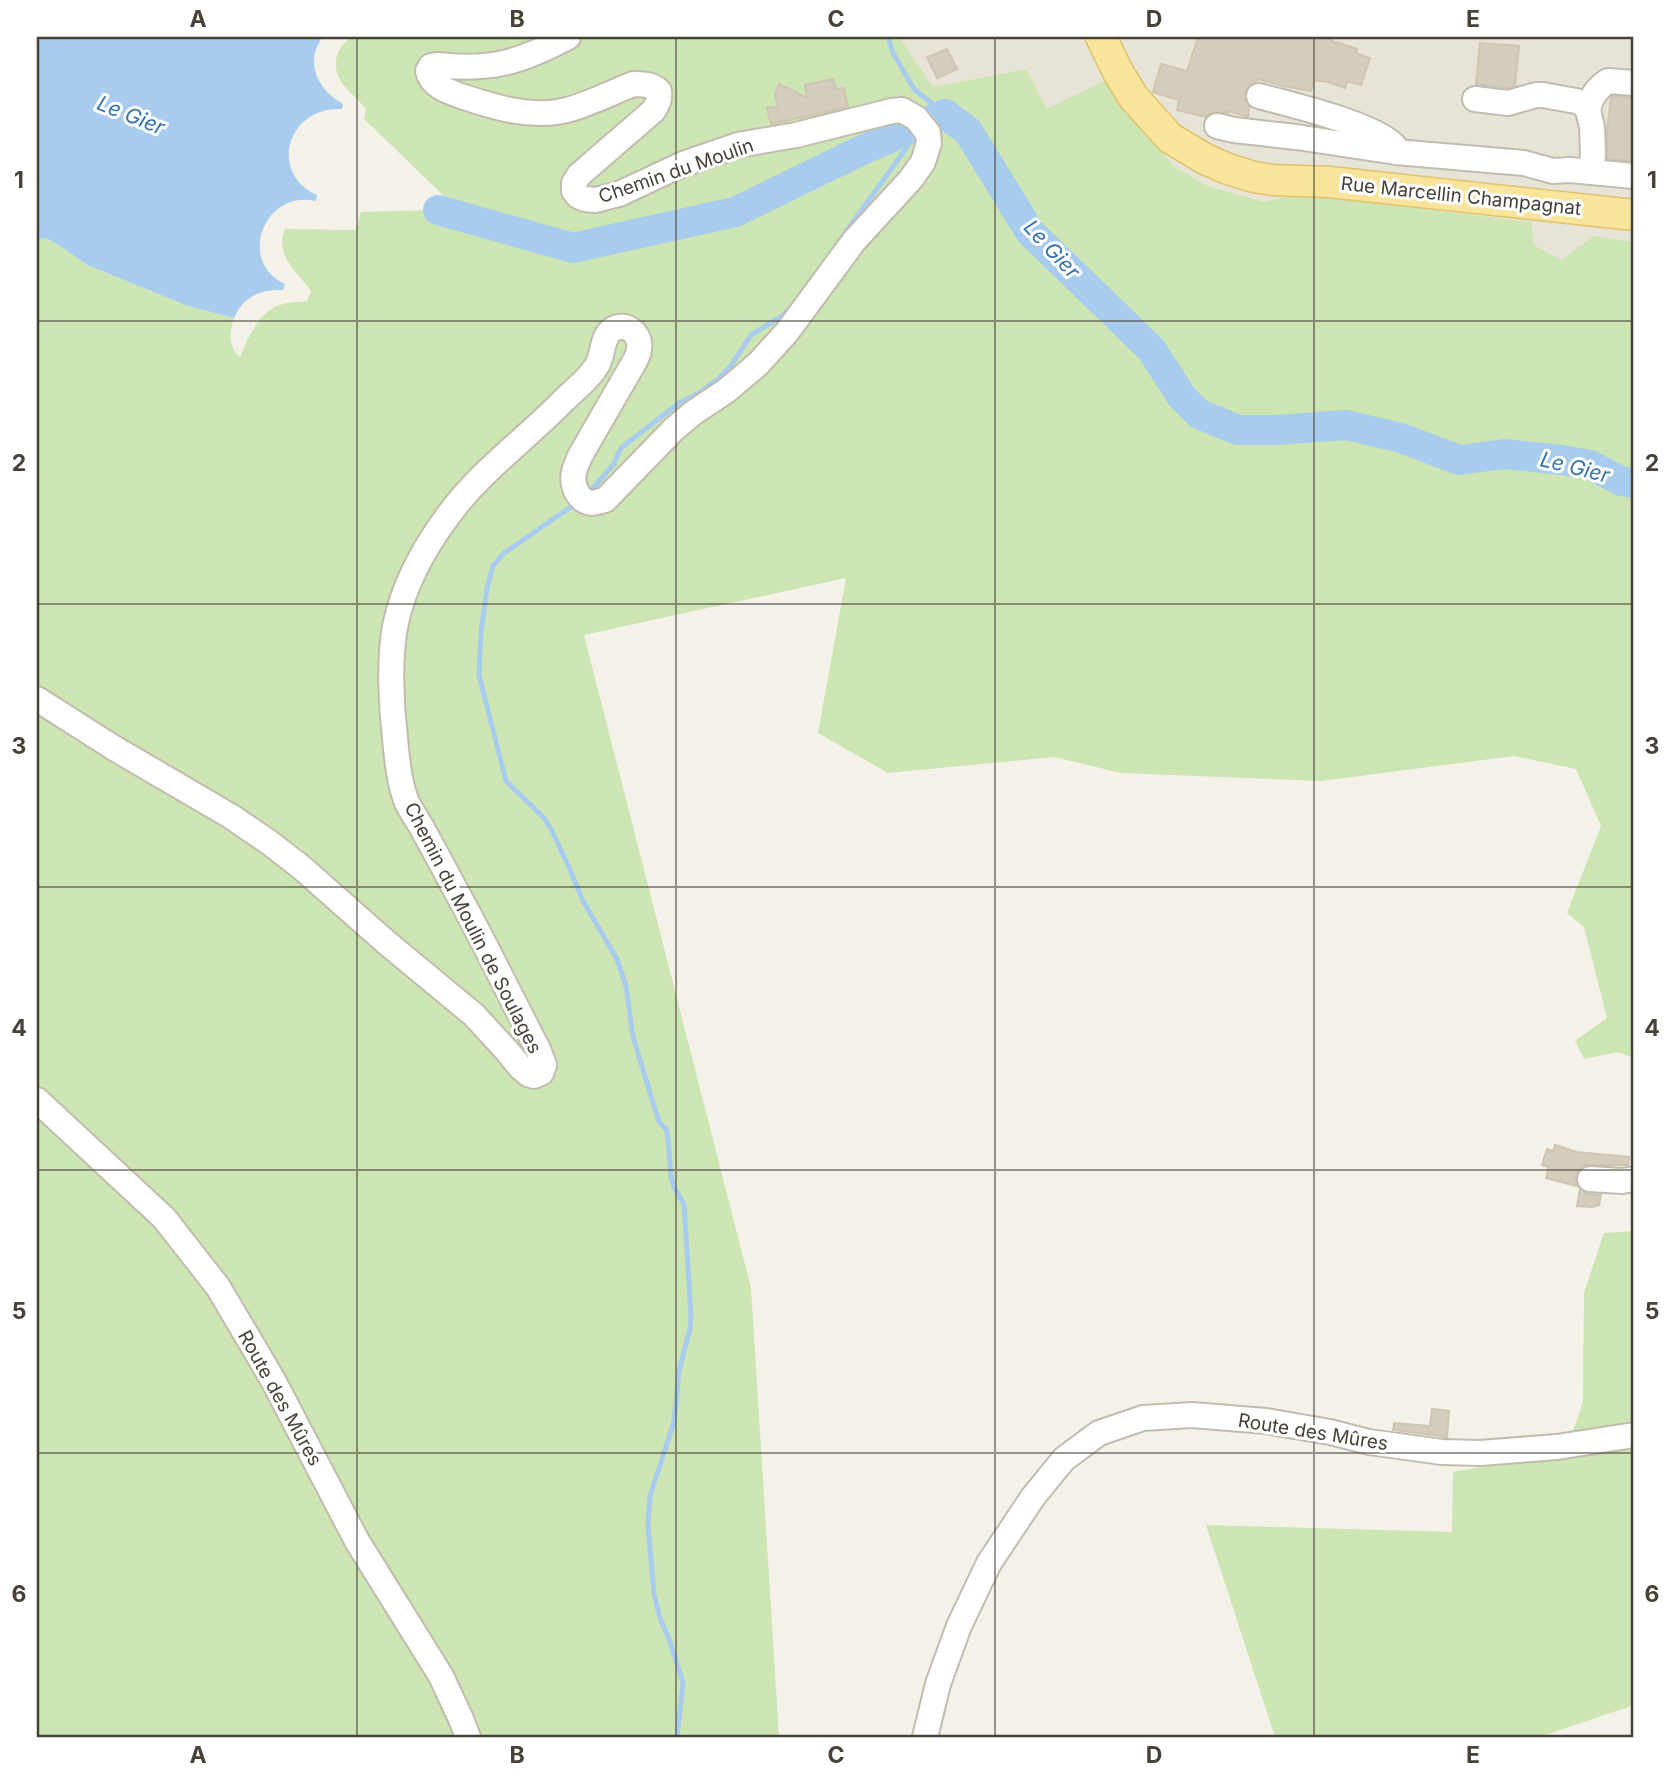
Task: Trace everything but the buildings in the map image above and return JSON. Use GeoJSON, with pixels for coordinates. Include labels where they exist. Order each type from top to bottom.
{"type":"FeatureCollection","features":[{"type":"Feature","properties":{"kind":"main road","name":"Rue Marcellin Champagnat"},"geometry":{"type":"LineString","coordinates":[[1101,37],[1134,97],[1170,138],[1228,169],[1254,177],[1289,181],[1328,182],[1634,215]]}},
{"type":"Feature","properties":{"kind":"street","name":"Chemin du Moulin"},"geometry":{"type":"LineString","coordinates":[[568,37],[537,54],[508,63],[482,68],[437,65],[431,66],[428,71],[429,77],[448,91],[514,111],[540,113],[566,110],[633,84],[654,86],[659,90],[660,98],[653,111],[579,175],[574,183],[574,191],[586,199],[597,201],[619,194],[683,164],[738,145],[796,135],[892,111],[902,110],[922,125]]}},
{"type":"Feature","properties":{"kind":"street"},"geometry":{"type":"LineString","coordinates":[[1591,172],[1593,140],[1589,103],[1598,89],[1608,81],[1634,83]]}},
{"type":"Feature","properties":{"kind":"street"},"geometry":{"type":"LineString","coordinates":[[1475,99],[1508,103],[1543,94],[1576,101],[1588,110]]}},
{"type":"Feature","properties":{"kind":"street"},"geometry":{"type":"LineString","coordinates":[[1259,96],[1376,133],[1390,140],[1396,152]]}},
{"type":"Feature","properties":{"kind":"street","name":"Chemin du Moulin de Soulages"},"geometry":{"type":"LineString","coordinates":[[37,699],[232,817],[270,843],[474,1015],[521,1069],[534,1076],[541,1073],[544,1065],[538,1049],[457,892],[406,801],[399,771],[391,682],[395,628],[405,593],[419,561],[450,513],[488,469],[544,421],[596,367],[608,332],[615,327],[622,326],[635,332],[640,348],[574,471],[576,493],[586,501],[594,503],[605,500],[674,429],[758,364],[787,332],[854,241],[923,162],[929,143],[922,125]]}},
{"type":"Feature","properties":{"kind":"street"},"geometry":{"type":"LineString","coordinates":[[1217,126],[1396,152],[1524,163],[1559,172],[1570,170],[1634,176]]}},
{"type":"Feature","properties":{"kind":"street"},"geometry":{"type":"LineString","coordinates":[[1556,207],[1559,172]]}},
{"type":"Feature","properties":{"kind":"street","name":"Route des Mûres"},"geometry":{"type":"LineString","coordinates":[[37,1100],[164,1218],[218,1287],[273,1380],[357,1541],[441,1676],[468,1737]]}},
{"type":"Feature","properties":{"kind":"street"},"geometry":{"type":"LineString","coordinates":[[1590,1179],[1634,1179]]}},
{"type":"Feature","properties":{"kind":"street","name":"Route des Mûres"},"geometry":{"type":"LineString","coordinates":[[925,1737],[942,1672],[959,1626],[989,1563],[1032,1497],[1064,1459],[1100,1433],[1143,1418],[1192,1415],[1266,1421],[1330,1432],[1368,1442],[1480,1454],[1557,1447],[1634,1435]]}},
{"type":"Feature","properties":{"kind":"shaded area"},"geometry":{"type":"Polygon","coordinates":[[[899,37],[1634,37],[1634,242],[1594,236],[1561,260],[1534,245],[1297,194],[1266,202],[1208,186],[1174,166],[1140,127],[1047,109],[1026,69],[932,87],[899,37]]]}},
{"type":"Feature","properties":{"kind":"green space"},"geometry":{"type":"Polygon","coordinates":[[[352,37],[899,37],[933,87],[1026,69],[1047,109],[1106,80],[1140,127],[1174,166],[1208,186],[1265,202],[1297,194],[1531,222],[1534,245],[1561,260],[1594,236],[1634,242],[1634,1058],[1618,1052],[1584,1059],[1575,1041],[1607,1018],[1584,927],[1567,913],[1601,826],[1576,769],[1514,756],[1321,781],[1121,773],[1054,757],[888,773],[818,733],[846,578],[584,635],[751,1288],[779,1737],[37,1737],[37,240],[46,238],[87,265],[188,306],[234,318],[231,339],[233,348],[240,357],[255,326],[265,314],[283,304],[307,301],[311,291],[285,255],[282,239],[285,229],[356,230],[361,212],[438,210],[444,196],[364,119],[366,109],[340,80],[336,67],[337,56],[339,50],[352,37]]]}},
{"type":"Feature","properties":{"kind":"green space"},"geometry":{"type":"Polygon","coordinates":[[[1634,1231],[1634,1705],[1539,1737],[1275,1737],[1206,1525],[1452,1532],[1453,1472],[1566,1452],[1583,1402],[1584,1293],[1604,1233],[1634,1231]]]}},
{"type":"Feature","properties":{"kind":"water"},"geometry":{"type":"Polygon","coordinates":[[[37,37],[322,37],[315,53],[317,76],[330,95],[343,104],[342,109],[323,111],[308,118],[297,129],[290,143],[289,157],[293,172],[302,185],[317,195],[316,201],[297,200],[282,206],[270,216],[263,230],[260,245],[262,260],[270,274],[285,284],[283,290],[267,291],[253,296],[242,305],[234,318],[188,306],[87,265],[46,238],[37,240],[37,37]]]}},
{"type":"Feature","properties":{"kind":"waterway"},"geometry":{"type":"LineString","coordinates":[[888,37],[893,53],[914,89],[945,114]]}},
{"type":"Feature","properties":{"kind":"waterway","name":"Le Gier"},"geometry":{"type":"LineString","coordinates":[[438,210],[573,248],[735,212],[858,152],[945,114],[968,131],[1030,232],[1151,349],[1182,397],[1199,414],[1238,430],[1346,425],[1401,438],[1459,460],[1505,454],[1561,460],[1590,465],[1621,481],[1634,483]]}},
{"type":"Feature","properties":{"kind":"waterway"},"geometry":{"type":"LineString","coordinates":[[843,236],[907,147],[915,128]]}},
{"type":"Feature","properties":{"kind":"waterway"},"geometry":{"type":"LineString","coordinates":[[589,493],[613,465],[621,448],[679,403],[716,381],[730,367],[751,335],[781,317],[792,306]]}},
{"type":"Feature","properties":{"kind":"waterway"},"geometry":{"type":"LineString","coordinates":[[578,502],[504,553],[493,566],[481,632],[479,675],[506,781],[545,819],[583,901],[617,959],[626,986],[633,1037],[659,1122],[666,1129],[671,1177],[684,1204],[690,1329],[679,1371],[674,1422],[650,1496],[648,1525],[654,1594],[683,1683],[677,1737]]}}]}
